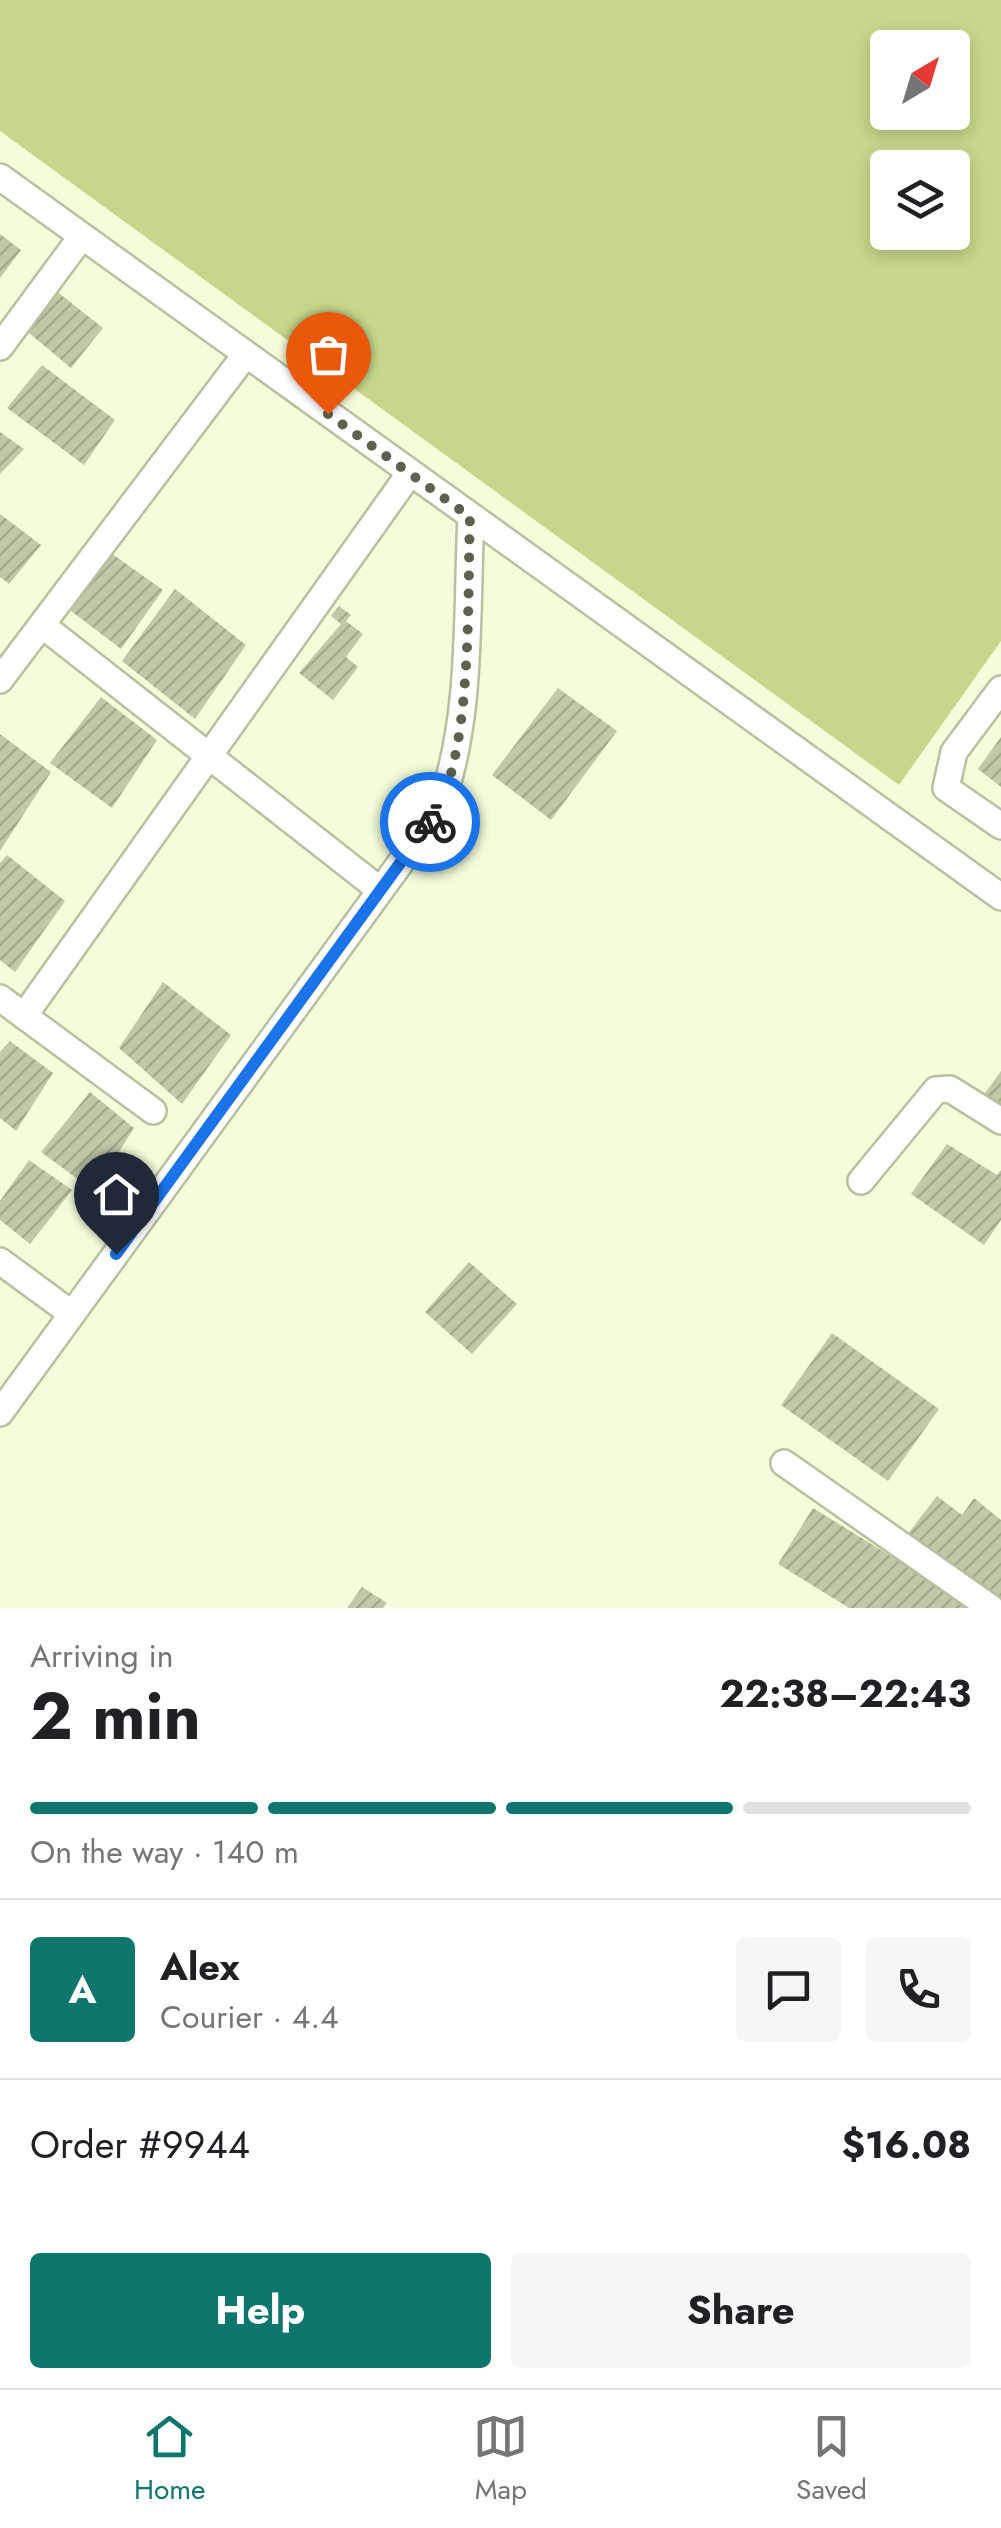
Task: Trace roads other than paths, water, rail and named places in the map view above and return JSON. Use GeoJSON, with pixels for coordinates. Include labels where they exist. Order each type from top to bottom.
{"type":"FeatureCollection","features":[{"type":"Feature","properties":{"kind":"street"},"geometry":{"type":"LineString","coordinates":[[0,177],[1001,896]]}},
{"type":"Feature","properties":{"kind":"street"},"geometry":{"type":"LineString","coordinates":[[0,346],[82,236]]}},
{"type":"Feature","properties":{"kind":"street"},"geometry":{"type":"LineString","coordinates":[[0,680],[246,354]]}},
{"type":"Feature","properties":{"kind":"street"},"geometry":{"type":"LineString","coordinates":[[24,1016],[410,473]]}},
{"type":"Feature","properties":{"kind":"street"},"geometry":{"type":"LineString","coordinates":[[0,1414],[439,810],[454,769],[463,712],[470,517]]}},
{"type":"Feature","properties":{"kind":"street"},"geometry":{"type":"LineString","coordinates":[[42,625],[380,890]]}},
{"type":"Feature","properties":{"kind":"street"},"geometry":{"type":"LineString","coordinates":[[1001,690],[954,752],[946,788],[1001,826]]}},
{"type":"Feature","properties":{"kind":"street"},"geometry":{"type":"LineString","coordinates":[[0,998],[153,1111]]}},
{"type":"Feature","properties":{"kind":"street"},"geometry":{"type":"LineString","coordinates":[[861,1181],[936,1090],[950,1088],[1001,1121]]}},
{"type":"Feature","properties":{"kind":"street"},"geometry":{"type":"LineString","coordinates":[[0,1261],[72,1314]]}},
{"type":"Feature","properties":{"kind":"street"},"geometry":{"type":"LineString","coordinates":[[784,1463],[990,1608]]}}]}
